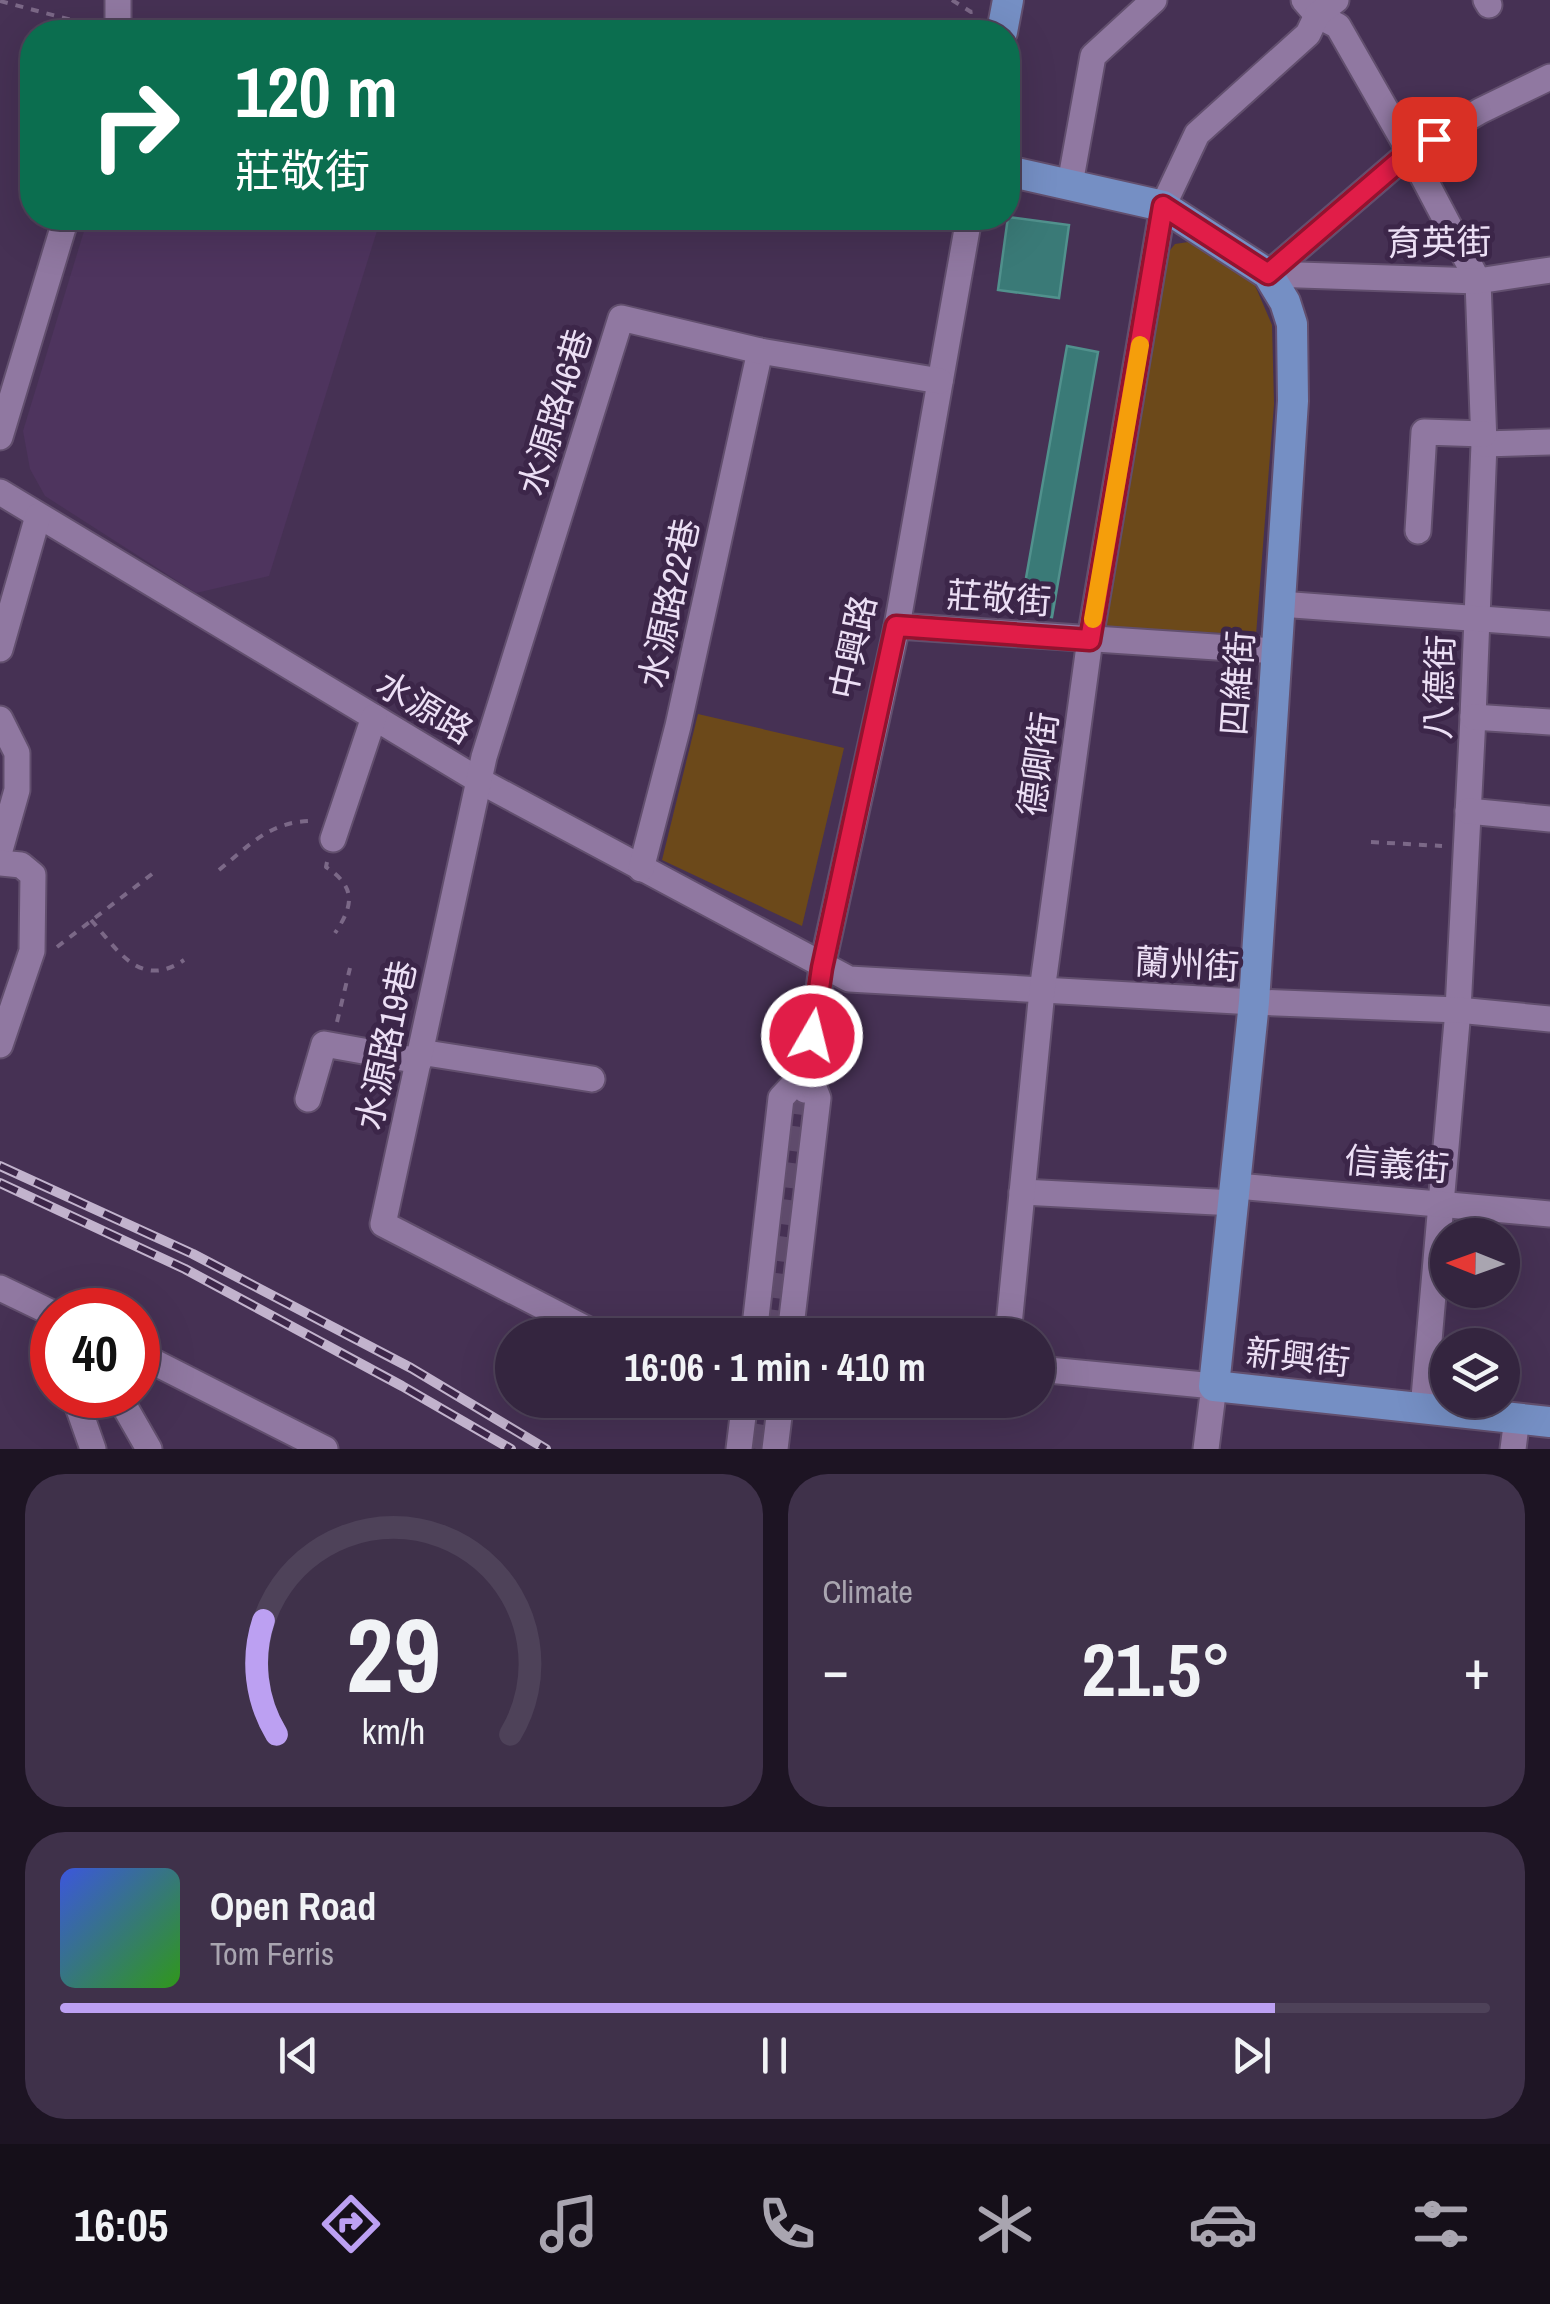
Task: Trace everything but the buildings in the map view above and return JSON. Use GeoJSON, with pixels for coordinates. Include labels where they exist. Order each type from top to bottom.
{"type":"FeatureCollection","features":[{"type":"Feature","properties":{"kind":"main road"},"geometry":{"type":"LineString","coordinates":[[1020,174],[1163,206],[1268,274]]}},
{"type":"Feature","properties":{"kind":"main road","name":"四維街"},"geometry":{"type":"LineString","coordinates":[[1214,1386],[1254,1002],[1292,401],[1292,324],[1285,302],[1268,274]]}},
{"type":"Feature","properties":{"kind":"main road","name":"新興街"},"geometry":{"type":"LineString","coordinates":[[1214,1386],[1430,1409]]}},
{"type":"Feature","properties":{"kind":"main road","name":"新興街"},"geometry":{"type":"LineString","coordinates":[[1517,1418],[1550,1422]]}},
{"type":"Feature","properties":{"kind":"street"},"geometry":{"type":"LineString","coordinates":[[1070,184],[1093,56],[1154,0]]}},
{"type":"Feature","properties":{"kind":"street","name":"八德街"},"geometry":{"type":"LineString","coordinates":[[1319,5],[1338,26],[1478,281],[1484,439],[1474,717],[1458,1010],[1422,1408]]}},
{"type":"Feature","properties":{"kind":"street","name":"德卿街"},"geometry":{"type":"LineString","coordinates":[[1010,1318],[1042,991],[1090,640],[1163,206],[1198,134],[1308,34],[1319,5]]}},
{"type":"Feature","properties":{"kind":"street"},"geometry":{"type":"LineString","coordinates":[[1268,274],[1410,152],[1550,77]]}},
{"type":"Feature","properties":{"kind":"street"},"geometry":{"type":"LineString","coordinates":[[0,437],[62,230]]}},
{"type":"Feature","properties":{"kind":"street","name":"中興路"},"geometry":{"type":"LineString","coordinates":[[806,1080],[822,968],[896,626],[967,230]]}},
{"type":"Feature","properties":{"kind":"street","name":"育英街"},"geometry":{"type":"LineString","coordinates":[[1268,274],[1478,281],[1550,270]]}},
{"type":"Feature","properties":{"kind":"street","name":"水源路46巷"},"geometry":{"type":"LineString","coordinates":[[480,781],[484,757],[621,318],[760,351],[940,381]]}},
{"type":"Feature","properties":{"kind":"street","name":"水源路22巷"},"geometry":{"type":"LineString","coordinates":[[641,868],[678,726],[760,351]]}},
{"type":"Feature","properties":{"kind":"street"},"geometry":{"type":"LineString","coordinates":[[1418,531],[1424,432],[1550,442]]}},
{"type":"Feature","properties":{"kind":"street","name":"水源路"},"geometry":{"type":"LineString","coordinates":[[0,492],[480,781],[822,968]]}},
{"type":"Feature","properties":{"kind":"street"},"geometry":{"type":"LineString","coordinates":[[0,648],[38,516]]}},
{"type":"Feature","properties":{"kind":"street"},"geometry":{"type":"LineString","coordinates":[[1280,604],[1550,624]]}},
{"type":"Feature","properties":{"kind":"street","name":"莊敬街"},"geometry":{"type":"LineString","coordinates":[[896,626],[1277,651]]}},
{"type":"Feature","properties":{"kind":"street"},"geometry":{"type":"LineString","coordinates":[[1474,717],[1550,722]]}},
{"type":"Feature","properties":{"kind":"street"},"geometry":{"type":"LineString","coordinates":[[333,839],[374,718]]}},
{"type":"Feature","properties":{"kind":"street"},"geometry":{"type":"LineString","coordinates":[[0,719],[18,752],[17,790],[0,850]]}},
{"type":"Feature","properties":{"kind":"street","name":"水源路19巷"},"geometry":{"type":"LineString","coordinates":[[480,781],[383,1224],[566,1318]]}},
{"type":"Feature","properties":{"kind":"street"},"geometry":{"type":"LineString","coordinates":[[1468,811],[1550,819]]}},
{"type":"Feature","properties":{"kind":"street"},"geometry":{"type":"LineString","coordinates":[[0,863],[21,865],[33,875],[32,950],[0,1046]]}},
{"type":"Feature","properties":{"kind":"street","name":"蘭州街"},"geometry":{"type":"LineString","coordinates":[[822,968],[849,980],[1458,1010],[1550,1018]]}},
{"type":"Feature","properties":{"kind":"street"},"geometry":{"type":"LineString","coordinates":[[308,1099],[324,1044],[332,1043],[592,1079]]}},
{"type":"Feature","properties":{"kind":"street"},"geometry":{"type":"LineString","coordinates":[[756,1318],[781,1098],[806,1080],[818,1098],[792,1318]]}},
{"type":"Feature","properties":{"kind":"street","name":"信義街"},"geometry":{"type":"LineString","coordinates":[[1022,1192],[1442,1203],[1550,1214]]}},
{"type":"Feature","properties":{"kind":"street"},"geometry":{"type":"LineString","coordinates":[[0,1288],[30,1306]]}},
{"type":"Feature","properties":{"kind":"street"},"geometry":{"type":"LineString","coordinates":[[160,1365],[325,1449]]}},
{"type":"Feature","properties":{"kind":"street","name":"新興街"},"geometry":{"type":"LineString","coordinates":[[1055,1371],[1214,1386]]}},
{"type":"Feature","properties":{"kind":"street"},"geometry":{"type":"LineString","coordinates":[[1206,1449],[1214,1386]]}},
{"type":"Feature","properties":{"kind":"street"},"geometry":{"type":"LineString","coordinates":[[82,1418],[93,1449]]}},
{"type":"Feature","properties":{"kind":"street"},"geometry":{"type":"LineString","coordinates":[[131,1418],[148,1449]]}},
{"type":"Feature","properties":{"kind":"street"},"geometry":{"type":"LineString","coordinates":[[739,1449],[743,1418]]}},
{"type":"Feature","properties":{"kind":"street"},"geometry":{"type":"LineString","coordinates":[[774,1449],[778,1418]]}},
{"type":"Feature","properties":{"kind":"street"},"geometry":{"type":"LineString","coordinates":[[1513,1449],[1517,1418]]}},
{"type":"Feature","properties":{"kind":"path"},"geometry":{"type":"LineString","coordinates":[[0,1],[65,20]]}},
{"type":"Feature","properties":{"kind":"path"},"geometry":{"type":"LineString","coordinates":[[219,870],[286,822],[326,823],[333,839],[326,866],[349,888],[350,905],[335,933]]}},
{"type":"Feature","properties":{"kind":"path"},"geometry":{"type":"LineString","coordinates":[[1371,842],[1466,847]]}},
{"type":"Feature","properties":{"kind":"path"},"geometry":{"type":"LineString","coordinates":[[32,950],[46,956],[152,874]]}},
{"type":"Feature","properties":{"kind":"path"},"geometry":{"type":"LineString","coordinates":[[90,920],[132,966],[168,971],[184,960]]}},
{"type":"Feature","properties":{"kind":"path"},"geometry":{"type":"LineString","coordinates":[[332,1043],[350,968]]}},
{"type":"Feature","properties":{"kind":"shaded area"},"geometry":{"type":"Polygon","coordinates":[[[84,230],[377,230],[269,576],[196,593],[45,496],[30,469],[23,431],[84,230]]]}},
{"type":"Feature","properties":{"kind":"shaded area"},"geometry":{"type":"Polygon","coordinates":[[[1195,241],[1254,283],[1272,325],[1274,404],[1256,635],[1099,626],[1162,260],[1175,244],[1195,241]]]}},
{"type":"Feature","properties":{"kind":"shaded area"},"geometry":{"type":"Polygon","coordinates":[[[698,714],[844,748],[802,926],[662,860],[698,714]]]}},
{"type":"Feature","properties":{"kind":"tunnel"},"geometry":{"type":"LineString","coordinates":[[775,1318],[805,1090]]}},
{"type":"Feature","properties":{"kind":"tunnel"},"geometry":{"type":"LineString","coordinates":[[756,1449],[761,1418]]}},
{"type":"Feature","properties":{"kind":"railway"},"geometry":{"type":"LineString","coordinates":[[0,1166],[193,1254],[411,1368],[546,1449]]}},
{"type":"Feature","properties":{"kind":"railway"},"geometry":{"type":"LineString","coordinates":[[0,1183],[185,1269],[511,1449]]}},
{"type":"Feature","properties":{"kind":"slow traffic"},"geometry":{"type":"LineString","coordinates":[[1093,619],[1140,345]]}},
{"type":"Feature","properties":{"kind":"route"},"geometry":{"type":"LineString","coordinates":[[812,1036],[822,968],[896,626],[1090,640],[1163,206],[1268,274],[1410,152],[1434,139]]}}]}
